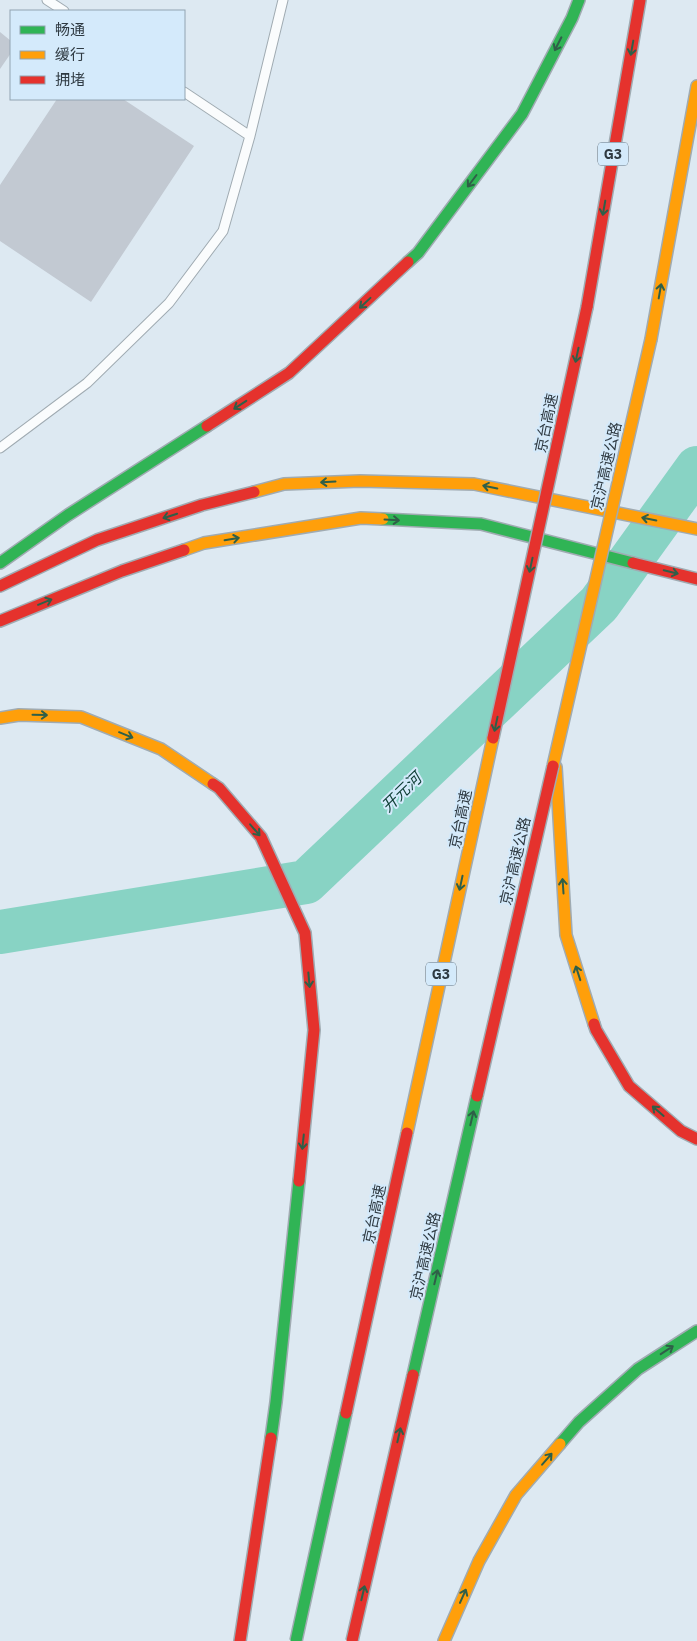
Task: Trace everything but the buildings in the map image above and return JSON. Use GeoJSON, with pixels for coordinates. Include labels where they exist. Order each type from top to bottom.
{"type":"FeatureCollection","features":[{"type":"Feature","properties":{"kind":"highway"},"geometry":{"type":"LineString","coordinates":[[0,563],[68,515],[290,373],[418,253],[522,114],[572,18],[579,0]]}},
{"type":"Feature","properties":{"kind":"highway","name":"京台高速"},"geometry":{"type":"LineString","coordinates":[[296,1641],[587,307],[640,0]]}},
{"type":"Feature","properties":{"kind":"highway","name":"京沪高速公路"},"geometry":{"type":"LineString","coordinates":[[352,1641],[651,339],[697,86]]}},
{"type":"Feature","properties":{"kind":"highway"},"geometry":{"type":"LineString","coordinates":[[0,586],[97,540],[202,505],[284,484],[360,481],[474,484],[697,529]]}},
{"type":"Feature","properties":{"kind":"highway"},"geometry":{"type":"LineString","coordinates":[[0,621],[122,571],[204,543],[361,518],[480,524],[697,579]]}},
{"type":"Feature","properties":{"kind":"highway"},"geometry":{"type":"LineString","coordinates":[[0,718],[19,715],[81,716],[161,749],[219,788],[261,837],[305,933],[314,1030],[276,1402],[240,1641]]}},
{"type":"Feature","properties":{"kind":"highway"},"geometry":{"type":"LineString","coordinates":[[555,755],[566,935],[596,1030],[629,1086],[681,1131],[697,1139]]}},
{"type":"Feature","properties":{"kind":"highway"},"geometry":{"type":"LineString","coordinates":[[444,1641],[479,1561],[516,1495],[579,1422],[638,1369],[697,1331]]}},
{"type":"Feature","properties":{"kind":"lane"},"geometry":{"type":"LineString","coordinates":[[47,0],[62,10]]}},
{"type":"Feature","properties":{"kind":"lane"},"geometry":{"type":"LineString","coordinates":[[0,448],[88,382],[169,303],[223,231],[250,136],[284,0]]}},
{"type":"Feature","properties":{"kind":"lane"},"geometry":{"type":"LineString","coordinates":[[185,93],[250,136]]}},
{"type":"Feature","properties":{"kind":"waterway","name":"开元河"},"geometry":{"type":"LineString","coordinates":[[0,932],[306,882],[599,604],[697,468]]}},
{"type":"Feature","properties":{"kind":"traffic: fast"},"geometry":{"type":"LineString","coordinates":[[408,262],[418,253],[522,114],[572,18],[579,0]]}},
{"type":"Feature","properties":{"kind":"traffic: fast"},"geometry":{"type":"LineString","coordinates":[[0,563],[68,515],[207,426]]}},
{"type":"Feature","properties":{"kind":"traffic: fast"},"geometry":{"type":"LineString","coordinates":[[383,519],[481,524],[633,563]]}},
{"type":"Feature","properties":{"kind":"traffic: fast"},"geometry":{"type":"LineString","coordinates":[[413,1375],[477,1096]]}},
{"type":"Feature","properties":{"kind":"traffic: fast"},"geometry":{"type":"LineString","coordinates":[[271,1438],[299,1181]]}},
{"type":"Feature","properties":{"kind":"traffic: fast"},"geometry":{"type":"LineString","coordinates":[[560,1444],[579,1422],[638,1369],[697,1331]]}},
{"type":"Feature","properties":{"kind":"traffic: fast"},"geometry":{"type":"LineString","coordinates":[[296,1641],[346,1413]]}},
{"type":"Feature","properties":{"kind":"traffic: slow"},"geometry":{"type":"LineString","coordinates":[[651,339],[697,86]]}},
{"type":"Feature","properties":{"kind":"traffic: slow"},"geometry":{"type":"LineString","coordinates":[[553,766],[651,339]]}},
{"type":"Feature","properties":{"kind":"traffic: slow"},"geometry":{"type":"LineString","coordinates":[[254,492],[284,484],[360,481],[474,484],[697,529]]}},
{"type":"Feature","properties":{"kind":"traffic: slow"},"geometry":{"type":"LineString","coordinates":[[184,550],[204,543],[361,518],[383,519]]}},
{"type":"Feature","properties":{"kind":"traffic: slow"},"geometry":{"type":"LineString","coordinates":[[0,718],[19,715],[81,717],[161,749],[213,784]]}},
{"type":"Feature","properties":{"kind":"traffic: slow"},"geometry":{"type":"LineString","coordinates":[[407,1133],[493,738]]}},
{"type":"Feature","properties":{"kind":"traffic: slow"},"geometry":{"type":"LineString","coordinates":[[556,767],[566,935],[594,1024]]}},
{"type":"Feature","properties":{"kind":"traffic: slow"},"geometry":{"type":"LineString","coordinates":[[444,1641],[479,1561],[516,1495],[560,1444]]}},
{"type":"Feature","properties":{"kind":"traffic: jam"},"geometry":{"type":"LineString","coordinates":[[587,307],[640,0]]}},
{"type":"Feature","properties":{"kind":"traffic: jam"},"geometry":{"type":"LineString","coordinates":[[207,426],[289,373],[408,262]]}},
{"type":"Feature","properties":{"kind":"traffic: jam"},"geometry":{"type":"LineString","coordinates":[[493,738],[587,307]]}},
{"type":"Feature","properties":{"kind":"traffic: jam"},"geometry":{"type":"LineString","coordinates":[[0,586],[97,540],[202,505],[254,492]]}},
{"type":"Feature","properties":{"kind":"traffic: jam"},"geometry":{"type":"LineString","coordinates":[[0,621],[122,571],[184,550]]}},
{"type":"Feature","properties":{"kind":"traffic: jam"},"geometry":{"type":"LineString","coordinates":[[633,563],[697,579]]}},
{"type":"Feature","properties":{"kind":"traffic: jam"},"geometry":{"type":"LineString","coordinates":[[477,1096],[553,766]]}},
{"type":"Feature","properties":{"kind":"traffic: jam"},"geometry":{"type":"LineString","coordinates":[[213,784],[219,788],[261,837],[305,933],[314,1030],[299,1181]]}},
{"type":"Feature","properties":{"kind":"traffic: jam"},"geometry":{"type":"LineString","coordinates":[[594,1024],[629,1086],[681,1131],[697,1139]]}},
{"type":"Feature","properties":{"kind":"traffic: jam"},"geometry":{"type":"LineString","coordinates":[[346,1413],[407,1133]]}},
{"type":"Feature","properties":{"kind":"traffic: jam"},"geometry":{"type":"LineString","coordinates":[[352,1641],[413,1375]]}},
{"type":"Feature","properties":{"kind":"traffic: jam"},"geometry":{"type":"LineString","coordinates":[[240,1641],[271,1438]]}}]}
